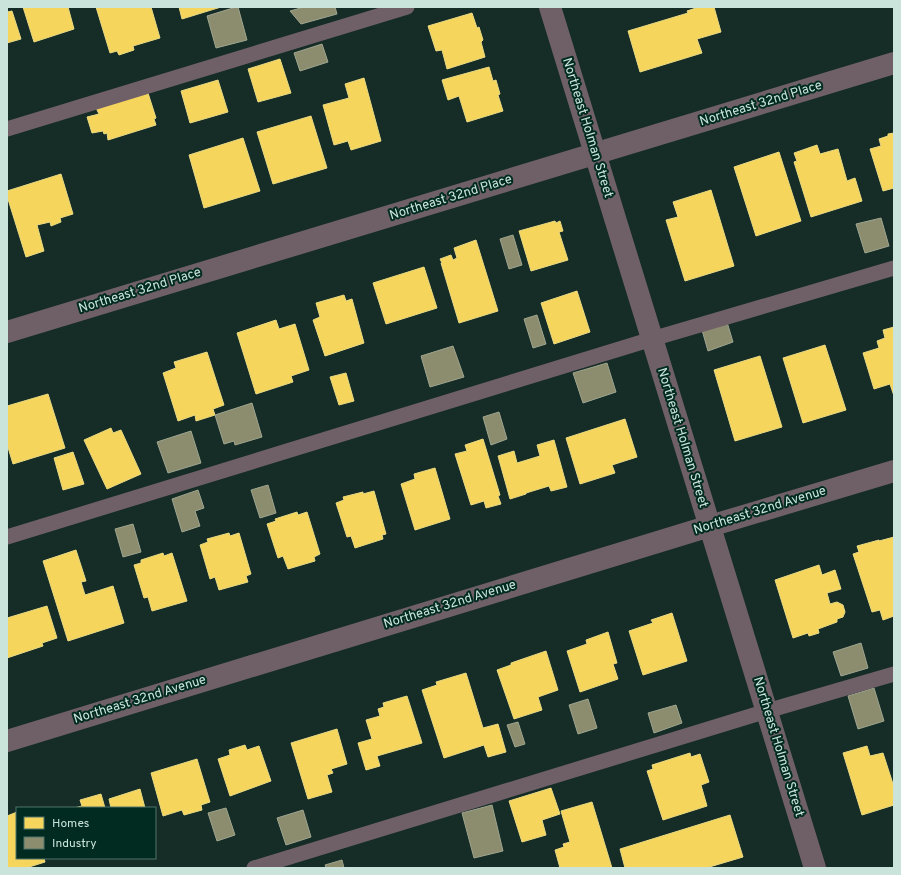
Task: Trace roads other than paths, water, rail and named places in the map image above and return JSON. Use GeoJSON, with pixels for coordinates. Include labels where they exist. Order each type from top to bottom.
{"type":"FeatureCollection","features":[{"type":"Feature","properties":{"kind":"street","name":"Northeast Holman Street"},"geometry":{"type":"LineString","coordinates":[[550,7],[815,868]]}},
{"type":"Feature","properties":{"kind":"street","name":"Northeast 32nd Place"},"geometry":{"type":"LineString","coordinates":[[7,332],[894,63]]}},
{"type":"Feature","properties":{"kind":"street","name":"Northeast 32nd Avenue"},"geometry":{"type":"LineString","coordinates":[[7,741],[894,471]]}},
{"type":"Feature","properties":{"kind":"lane"},"geometry":{"type":"LineString","coordinates":[[7,129],[407,7]]}},
{"type":"Feature","properties":{"kind":"lane"},"geometry":{"type":"LineString","coordinates":[[7,537],[652,339],[894,268]]}},
{"type":"Feature","properties":{"kind":"lane"},"geometry":{"type":"LineString","coordinates":[[254,868],[894,674]]}}]}
